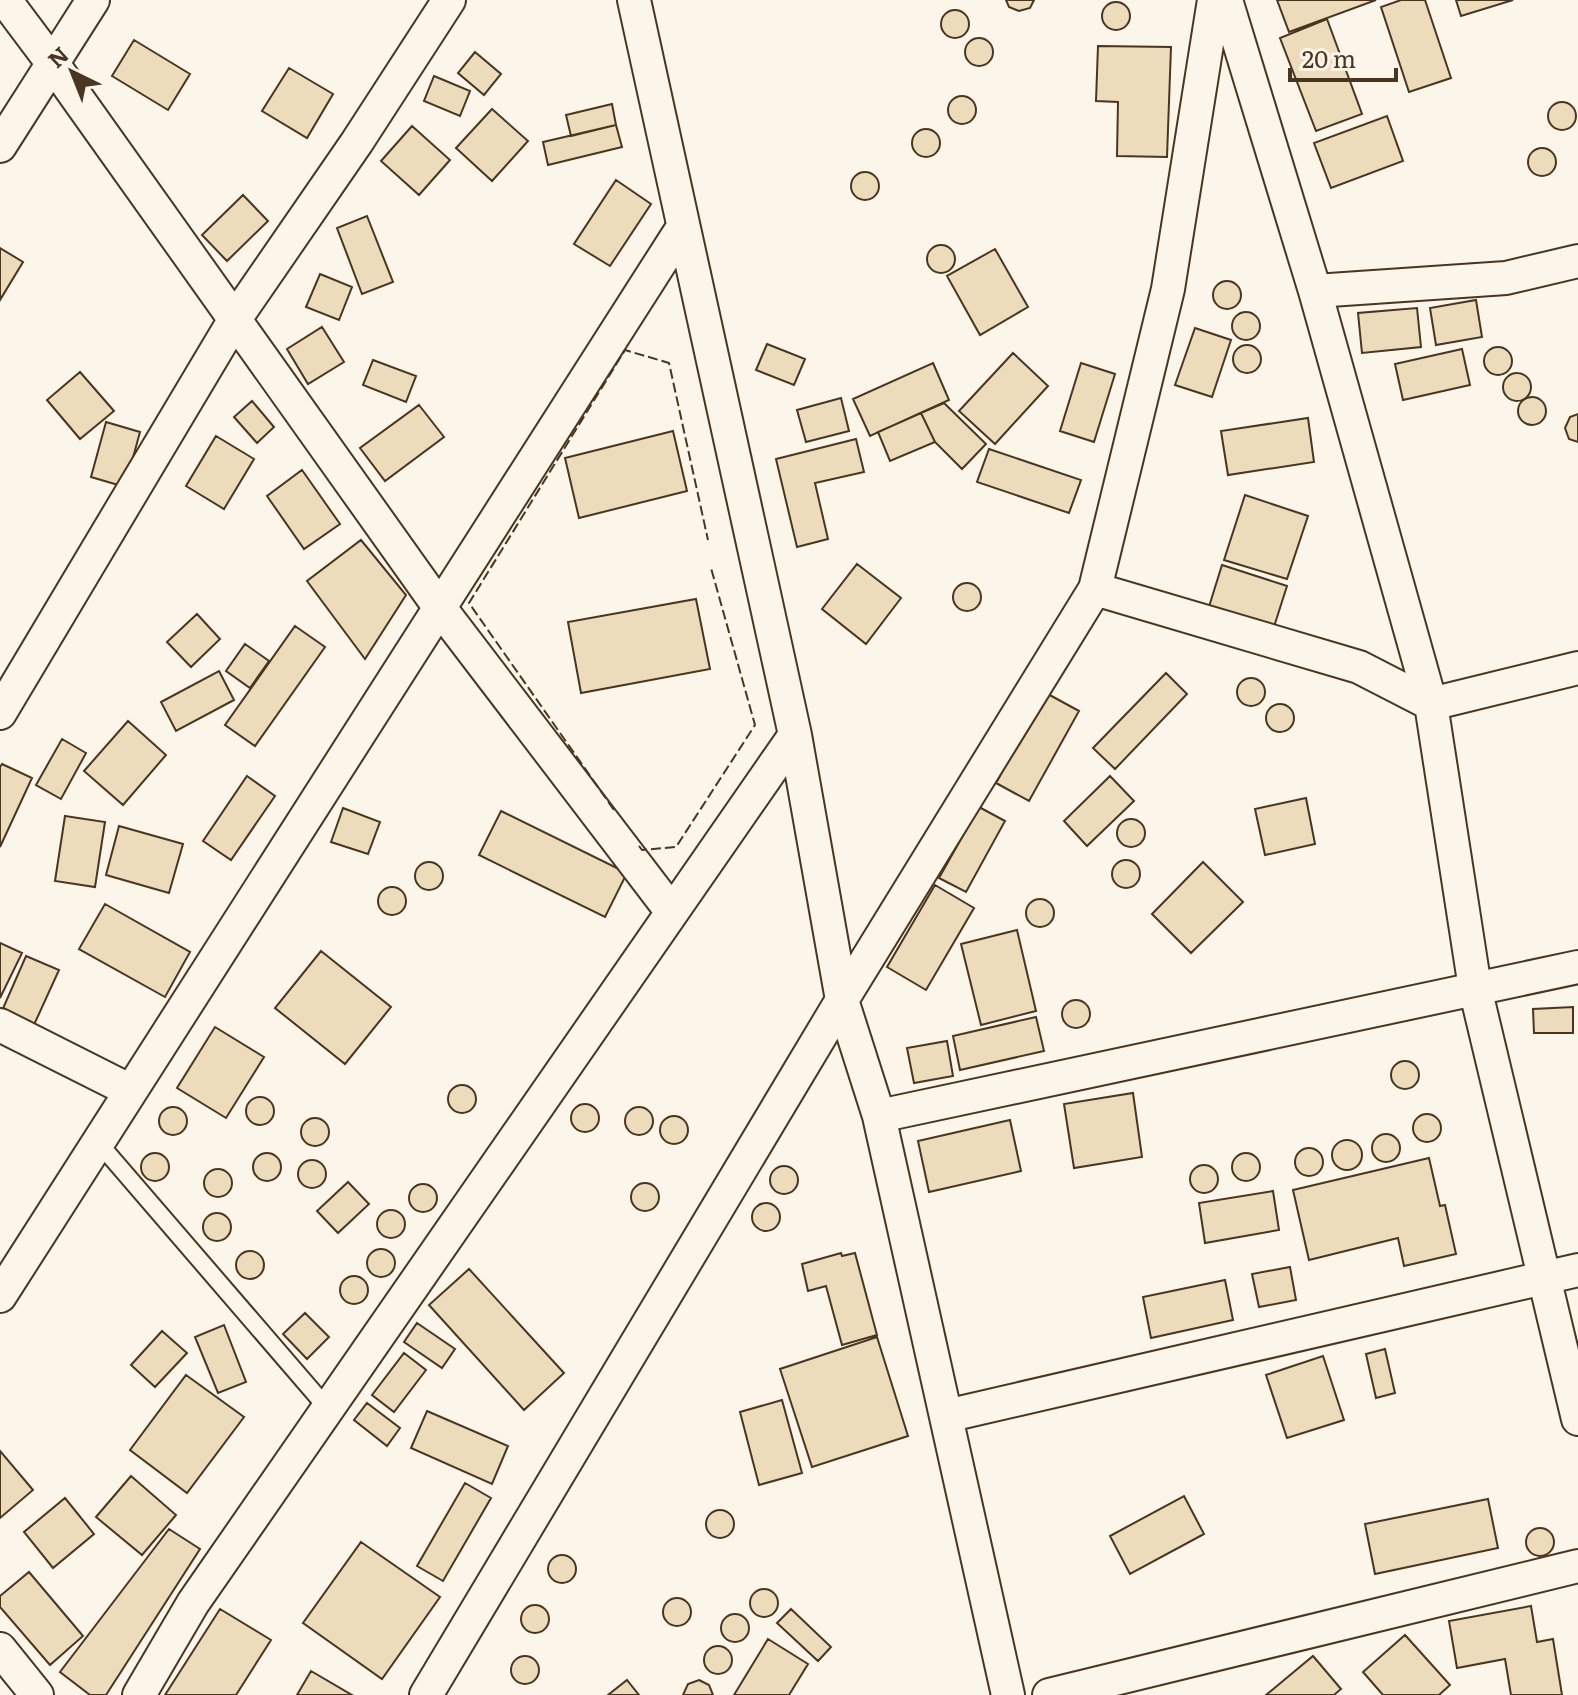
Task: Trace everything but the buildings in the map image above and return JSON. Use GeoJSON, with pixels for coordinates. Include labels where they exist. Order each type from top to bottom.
{"type":"FeatureCollection","features":[{"type":"Feature","properties":{"kind":"street"},"geometry":{"type":"LineString","coordinates":[[5,0],[440,608],[672,912]]}},
{"type":"Feature","properties":{"kind":"street"},"geometry":{"type":"LineString","coordinates":[[0,146],[93,0]]}},
{"type":"Feature","properties":{"kind":"street"},"geometry":{"type":"LineString","coordinates":[[0,713],[235,319],[357,142],[449,0]]}},
{"type":"Feature","properties":{"kind":"street"},"geometry":{"type":"LineString","coordinates":[[634,0],[795,735],[842,1000],[879,1116],[1008,1695]]}},
{"type":"Feature","properties":{"kind":"street"},"geometry":{"type":"LineString","coordinates":[[426,1695],[842,1000],[1095,589],[1168,289],[1214,0]]}},
{"type":"Feature","properties":{"kind":"street"},"geometry":{"type":"LineString","coordinates":[[1226,0],[1315,291],[1431,704],[1475,988],[1578,1419]]}},
{"type":"Feature","properties":{"kind":"street"},"geometry":{"type":"LineString","coordinates":[[0,1296],[683,227]]}},
{"type":"Feature","properties":{"kind":"street"},"geometry":{"type":"LineString","coordinates":[[1315,291],[1506,278],[1578,261]]}},
{"type":"Feature","properties":{"kind":"street"},"geometry":{"type":"LineString","coordinates":[[1095,589],[1359,667],[1431,704],[1578,668]]}},
{"type":"Feature","properties":{"kind":"street"},"geometry":{"type":"LineString","coordinates":[[139,1695],[193,1603],[795,735]]}},
{"type":"Feature","properties":{"kind":"street"},"geometry":{"type":"LineString","coordinates":[[879,1116],[1578,967]]}},
{"type":"Feature","properties":{"kind":"street"},"geometry":{"type":"LineString","coordinates":[[0,1025],[131,1091]]}},
{"type":"Feature","properties":{"kind":"street"},"geometry":{"type":"LineString","coordinates":[[946,1416],[1578,1270]]}},
{"type":"Feature","properties":{"kind":"street"},"geometry":{"type":"LineString","coordinates":[[1049,1695],[1578,1566]]}},
{"type":"Feature","properties":{"kind":"street"},"geometry":{"type":"LineString","coordinates":[[0,1649],[37,1695]]}},
{"type":"Feature","properties":{"kind":"lane"},"geometry":{"type":"LineString","coordinates":[[98,1142],[328,1409]]}},
{"type":"Feature","properties":{"kind":"fence"},"geometry":{"type":"LineString","coordinates":[[614,810],[469,603],[625,350],[669,363],[708,540]]}},
{"type":"Feature","properties":{"kind":"fence"},"geometry":{"type":"LineString","coordinates":[[639,846],[642,850],[676,847],[755,725],[711,568]]}}]}
